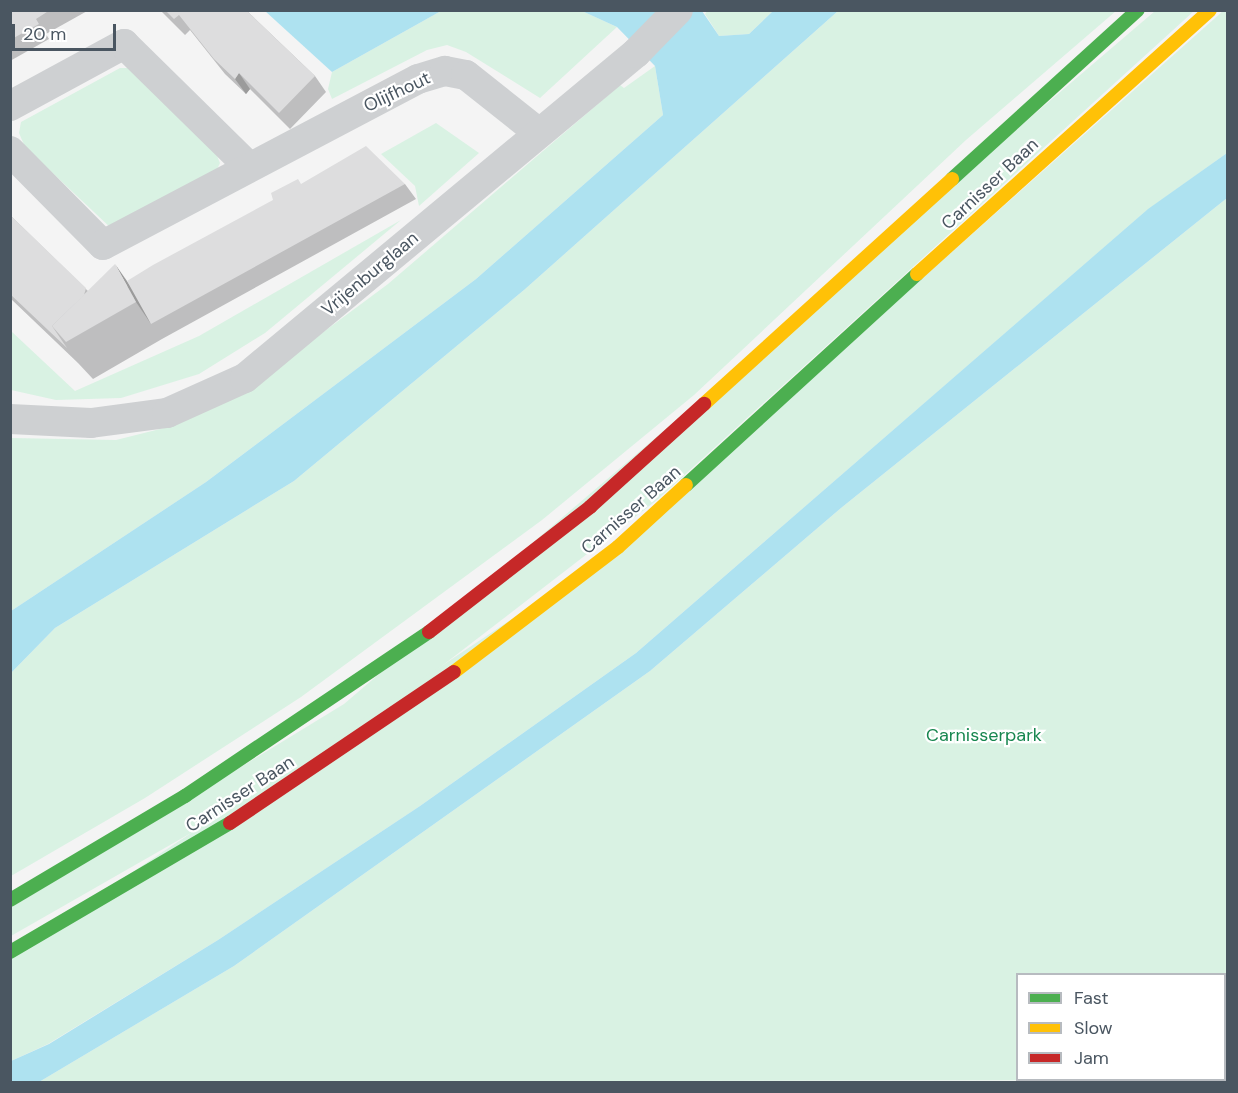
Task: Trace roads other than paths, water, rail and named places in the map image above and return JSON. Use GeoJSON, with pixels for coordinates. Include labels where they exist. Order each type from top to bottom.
{"type":"FeatureCollection","features":[{"type":"Feature","properties":{"kind":"main road","name":"Carnisser Baan"},"geometry":{"type":"LineString","coordinates":[[10,900],[185,796],[396,657],[590,507],[1138,10]]}},
{"type":"Feature","properties":{"kind":"main road","name":"Carnisser Baan"},"geometry":{"type":"LineString","coordinates":[[10,952],[210,836],[424,695],[618,548],[1160,51],[1210,10]]}},
{"type":"Feature","properties":{"kind":"street","name":"Vrijenburglaan"},"geometry":{"type":"LineString","coordinates":[[10,419],[91,423],[167,413],[245,378],[538,132],[636,53],[678,10]]}},
{"type":"Feature","properties":{"kind":"street"},"geometry":{"type":"LineString","coordinates":[[10,106],[124,44],[249,167]]}},
{"type":"Feature","properties":{"kind":"street","name":"Olijfhout"},"geometry":{"type":"LineString","coordinates":[[10,151],[103,245],[418,79],[445,71],[466,75],[538,132]]}},
{"type":"Feature","properties":{"kind":"water"},"geometry":{"type":"Polygon","coordinates":[[[265,11],[441,11],[332,72],[265,11]]]}},
{"type":"Feature","properties":{"kind":"water"},"geometry":{"type":"Polygon","coordinates":[[[582,11],[702,11],[719,36],[749,34],[773,11],[838,11],[524,290],[294,481],[55,628],[11,673],[11,611],[206,482],[476,279],[663,115],[655,66],[617,27],[582,11]]]}},
{"type":"Feature","properties":{"kind":"water"},"geometry":{"type":"Polygon","coordinates":[[[1227,153],[1227,198],[841,508],[650,671],[234,966],[39,1082],[11,1082],[11,1061],[49,1044],[218,940],[420,806],[636,653],[1148,209],[1227,153]]]}},
{"type":"Feature","properties":{"kind":"park label","name":"Carnisserpark"},"geometry":{"type":"Point","coordinates":[984,735]}}]}
